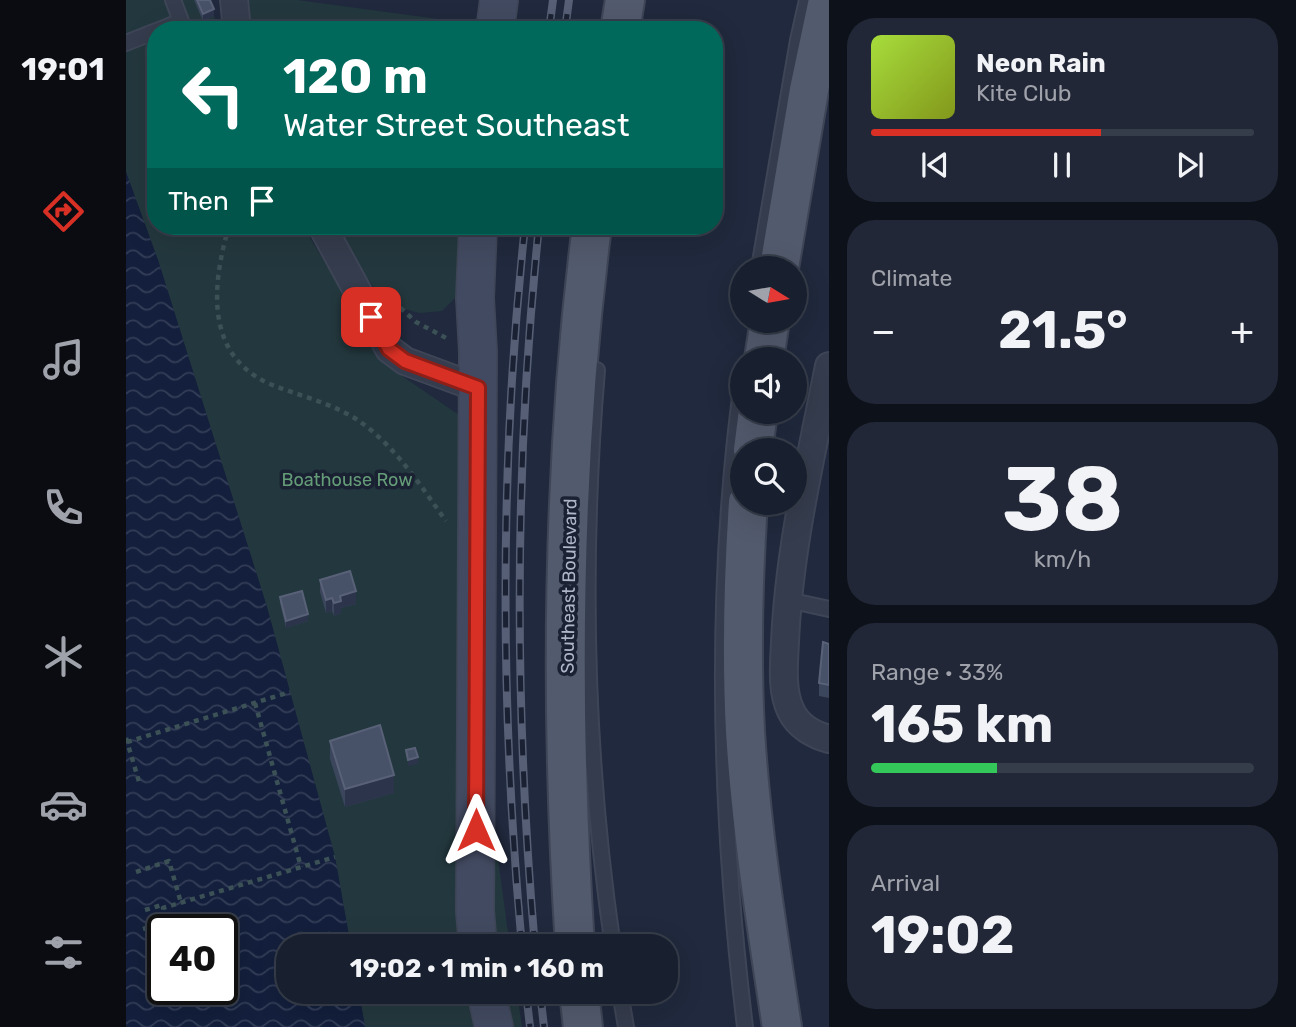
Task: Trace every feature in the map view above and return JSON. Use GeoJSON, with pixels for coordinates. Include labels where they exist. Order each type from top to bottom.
{"type":"FeatureCollection","features":[{"type":"Feature","properties":{"kind":"main road"},"geometry":{"type":"LineString","coordinates":[[622,21],[625,0]]}},
{"type":"Feature","properties":{"kind":"main road"},"geometry":{"type":"LineString","coordinates":[[781,256],[809,90],[828,0]]}},
{"type":"Feature","properties":{"kind":"main road","name":"Southeast Boulevard"},"geometry":{"type":"LineString","coordinates":[[574,934],[568,800],[568,601],[575,405],[591,235]]}},
{"type":"Feature","properties":{"kind":"main road"},"geometry":{"type":"LineString","coordinates":[[747,515],[743,606],[745,732],[759,863],[782,1027]]}},
{"type":"Feature","properties":{"kind":"main road"},"geometry":{"type":"LineString","coordinates":[[580,1004],[583,1027]]}},
{"type":"Feature","properties":{"kind":"street"},"geometry":{"type":"LineString","coordinates":[[234,0],[236,21]]}},
{"type":"Feature","properties":{"kind":"street"},"geometry":{"type":"LineString","coordinates":[[496,21],[499,0]]}},
{"type":"Feature","properties":{"kind":"street"},"geometry":{"type":"LineString","coordinates":[[327,235],[389,349],[405,361],[478,388]]}},
{"type":"Feature","properties":{"kind":"street"},"geometry":{"type":"LineString","coordinates":[[477,934],[475,686],[478,614],[478,388],[475,298],[478,235]]}},
{"type":"Feature","properties":{"kind":"street"},"geometry":{"type":"LineString","coordinates":[[820,735],[795,719],[785,690],[788,600],[798,522],[829,366]]}},
{"type":"Feature","properties":{"kind":"street"},"geometry":{"type":"LineString","coordinates":[[489,1004],[494,1027]]}},
{"type":"Feature","properties":{"kind":"lane"},"geometry":{"type":"LineString","coordinates":[[173,0],[181,21]]}},
{"type":"Feature","properties":{"kind":"lane"},"geometry":{"type":"LineString","coordinates":[[761,256],[797,40],[807,0]]}},
{"type":"Feature","properties":{"kind":"lane"},"geometry":{"type":"LineString","coordinates":[[126,43],[147,34]]}},
{"type":"Feature","properties":{"kind":"lane"},"geometry":{"type":"LineString","coordinates":[[598,355],[589,517],[588,612],[596,800],[611,934]]}},
{"type":"Feature","properties":{"kind":"lane"},"geometry":{"type":"LineString","coordinates":[[738,424],[725,542],[722,664],[727,823],[745,1027]]}},
{"type":"Feature","properties":{"kind":"lane"},"geometry":{"type":"LineString","coordinates":[[788,600],[829,609]]}},
{"type":"Feature","properties":{"kind":"lane"},"geometry":{"type":"LineString","coordinates":[[622,1004],[626,1027]]}},
{"type":"Feature","properties":{"kind":"path"},"geometry":{"type":"LineString","coordinates":[[226,235],[216,296],[219,319],[230,352],[250,374],[344,412],[374,432],[397,455],[453,530]]}},
{"type":"Feature","properties":{"kind":"path"},"geometry":{"type":"LineString","coordinates":[[388,295],[416,322],[449,339],[452,346]]}},
{"type":"Feature","properties":{"kind":"path"},"geometry":{"type":"LineString","coordinates":[[140,785],[127,740],[290,692]]}},
{"type":"Feature","properties":{"kind":"path"},"geometry":{"type":"LineString","coordinates":[[255,703],[301,867]]}},
{"type":"Feature","properties":{"kind":"path"},"geometry":{"type":"LineString","coordinates":[[145,910],[181,903],[335,857]]}},
{"type":"Feature","properties":{"kind":"path"},"geometry":{"type":"LineString","coordinates":[[135,872],[169,862],[181,903]]}},
{"type":"Feature","properties":{"kind":"path"},"geometry":{"type":"LineString","coordinates":[[163,908],[164,914]]}},
{"type":"Feature","properties":{"kind":"path"},"geometry":{"type":"LineString","coordinates":[[143,929],[147,928]]}},
{"type":"Feature","properties":{"kind":"green space","name":"Boathouse Row"},"geometry":{"type":"Polygon","coordinates":[[[126,0],[211,0],[215,21],[147,21],[147,230],[126,172],[126,0]]]}},
{"type":"Feature","properties":{"kind":"green space"},"geometry":{"type":"Polygon","coordinates":[[[241,0],[297,0],[453,21],[244,21],[241,0]]]}},
{"type":"Feature","properties":{"kind":"green space","name":"Boathouse Row"},"geometry":{"type":"Polygon","coordinates":[[[149,235],[308,235],[386,365],[459,415],[496,844],[508,934],[349,934],[335,857],[267,607],[149,235]]]}},
{"type":"Feature","properties":{"kind":"green space"},"geometry":{"type":"Polygon","coordinates":[[[338,235],[466,235],[458,295],[442,311],[420,313],[385,304],[338,235]]]}},
{"type":"Feature","properties":{"kind":"green space"},"geometry":{"type":"Polygon","coordinates":[[[361,1004],[519,1004],[522,1027],[365,1027],[361,1004]]]}},
{"type":"Feature","properties":{"kind":"water"},"geometry":{"type":"Polygon","coordinates":[[[126,172],[158,260],[267,607],[335,857],[349,934],[276,934],[276,1004],[361,1004],[365,1027],[126,1027],[126,172]]]}},
{"type":"Feature","properties":{"kind":"building"},"geometry":{"type":"Polygon","coordinates":[[[197,0],[210,0],[214,9],[203,14],[197,0]]]}},
{"type":"Feature","properties":{"kind":"building"},"geometry":{"type":"Polygon","coordinates":[[[350,571],[356,591],[340,596],[341,601],[334,603],[332,598],[326,600],[320,580],[350,571]]]}},
{"type":"Feature","properties":{"kind":"building"},"geometry":{"type":"Polygon","coordinates":[[[302,591],[308,614],[286,621],[280,597],[302,591]]]}},
{"type":"Feature","properties":{"kind":"building"},"geometry":{"type":"Polygon","coordinates":[[[823,642],[829,644],[829,685],[819,683],[823,642]]]}},
{"type":"Feature","properties":{"kind":"building"},"geometry":{"type":"Polygon","coordinates":[[[380,725],[394,775],[345,789],[330,741],[380,725]]]}},
{"type":"Feature","properties":{"kind":"building"},"geometry":{"type":"Polygon","coordinates":[[[415,748],[418,757],[408,760],[406,750],[415,748]]]}},
{"type":"Feature","properties":{"kind":"railway"},"geometry":{"type":"LineString","coordinates":[[550,21],[553,0]]}},
{"type":"Feature","properties":{"kind":"railway"},"geometry":{"type":"LineString","coordinates":[[566,21],[569,0]]}},
{"type":"Feature","properties":{"kind":"railway"},"geometry":{"type":"LineString","coordinates":[[521,934],[510,767],[505,586],[510,406],[524,235]]}},
{"type":"Feature","properties":{"kind":"railway"},"geometry":{"type":"LineString","coordinates":[[534,934],[523,767],[520,586],[525,406],[538,235]]}},
{"type":"Feature","properties":{"kind":"railway"},"geometry":{"type":"LineString","coordinates":[[527,1004],[530,1027]]}},
{"type":"Feature","properties":{"kind":"railway"},"geometry":{"type":"LineString","coordinates":[[541,1004],[544,1027]]}},
{"type":"Feature","properties":{"kind":"route"},"geometry":{"type":"LineString","coordinates":[[371,317],[389,349],[405,361],[478,388],[476,830]]}}]}
